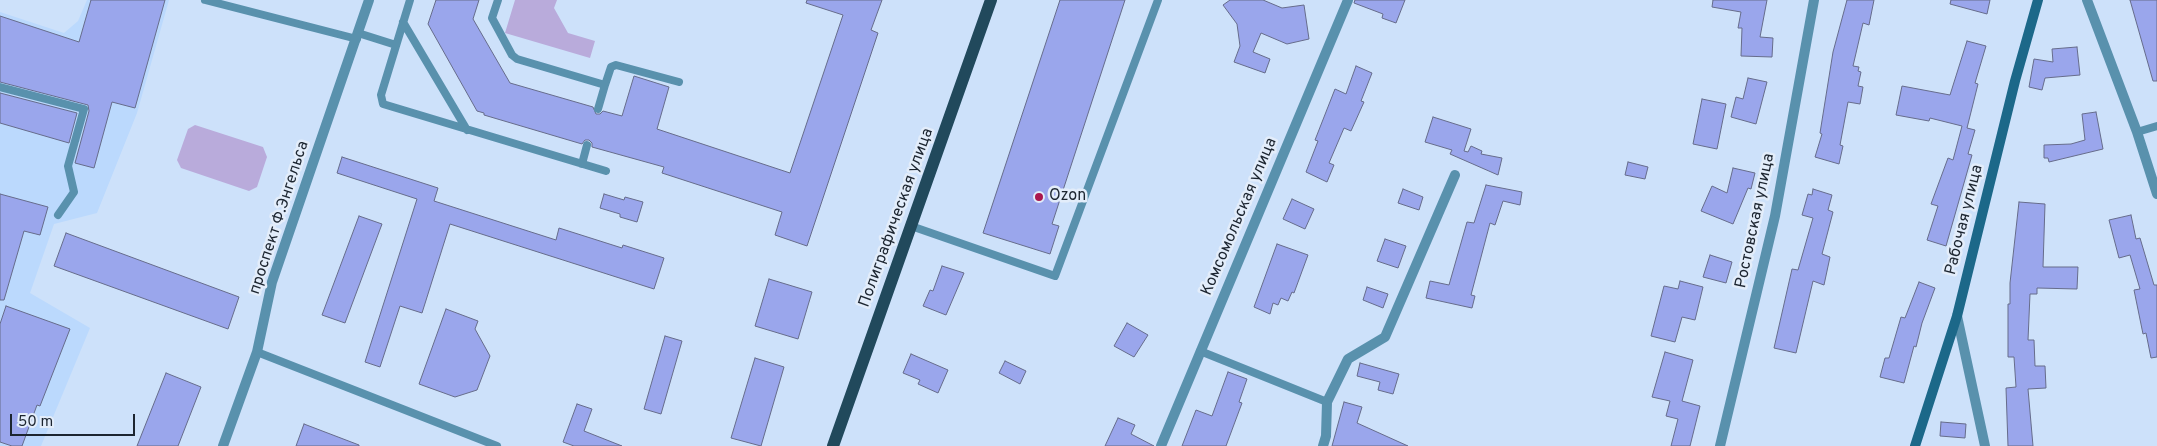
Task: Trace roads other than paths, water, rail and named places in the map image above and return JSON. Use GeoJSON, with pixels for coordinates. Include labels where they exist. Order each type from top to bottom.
{"type":"FeatureCollection","features":[{"type":"Feature","properties":{"kind":"main road","name":"Полиграфическая улица"},"geometry":{"type":"LineString","coordinates":[[833,446],[991,0]]}},
{"type":"Feature","properties":{"kind":"street","name":"проспект Ф.Энгельса"},"geometry":{"type":"LineString","coordinates":[[223,446],[257,352],[272,282],[369,0]]}},
{"type":"Feature","properties":{"kind":"street","name":"Комсомольская улица"},"geometry":{"type":"LineString","coordinates":[[1162,446],[1348,0]]}},
{"type":"Feature","properties":{"kind":"street","name":"Ростовская улица"},"geometry":{"type":"LineString","coordinates":[[1720,446],[1775,216],[1814,0]]}},
{"type":"Feature","properties":{"kind":"street","name":"Рабочая улица"},"geometry":{"type":"LineString","coordinates":[[1915,446],[1957,316],[2015,81],[2038,0]]}},
{"type":"Feature","properties":{"kind":"street"},"geometry":{"type":"LineString","coordinates":[[2086,0],[2156,187]]}},
{"type":"Feature","properties":{"kind":"street"},"geometry":{"type":"LineString","coordinates":[[1323,446],[1326,436],[1327,402],[1348,359],[1385,337],[1455,175]]}},
{"type":"Feature","properties":{"kind":"street"},"geometry":{"type":"LineString","coordinates":[[1957,316],[1985,446]]}},
{"type":"Feature","properties":{"kind":"lane"},"geometry":{"type":"LineString","coordinates":[[205,0],[396,45]]}},
{"type":"Feature","properties":{"kind":"lane"},"geometry":{"type":"LineString","coordinates":[[410,0],[381,95],[383,104],[606,171]]}},
{"type":"Feature","properties":{"kind":"lane"},"geometry":{"type":"LineString","coordinates":[[498,0],[492,18],[514,58],[605,86]]}},
{"type":"Feature","properties":{"kind":"lane"},"geometry":{"type":"LineString","coordinates":[[911,226],[1055,276],[1158,0]]}},
{"type":"Feature","properties":{"kind":"lane"},"geometry":{"type":"LineString","coordinates":[[403,22],[466,130]]}},
{"type":"Feature","properties":{"kind":"lane"},"geometry":{"type":"LineString","coordinates":[[598,109],[612,67],[616,65],[679,82]]}},
{"type":"Feature","properties":{"kind":"lane"},"geometry":{"type":"LineString","coordinates":[[0,87],[84,109],[68,166],[74,192],[58,215]]}},
{"type":"Feature","properties":{"kind":"lane"},"geometry":{"type":"LineString","coordinates":[[2137,132],[2157,126]]}},
{"type":"Feature","properties":{"kind":"lane"},"geometry":{"type":"LineString","coordinates":[[582,164],[587,145]]}},
{"type":"Feature","properties":{"kind":"lane"},"geometry":{"type":"LineString","coordinates":[[257,352],[497,446]]}},
{"type":"Feature","properties":{"kind":"lane"},"geometry":{"type":"LineString","coordinates":[[1200,352],[1327,402]]}},
{"type":"Feature","properties":{"kind":"place","name":"Ozon"},"geometry":{"type":"Point","coordinates":[1039,197]}}]}
